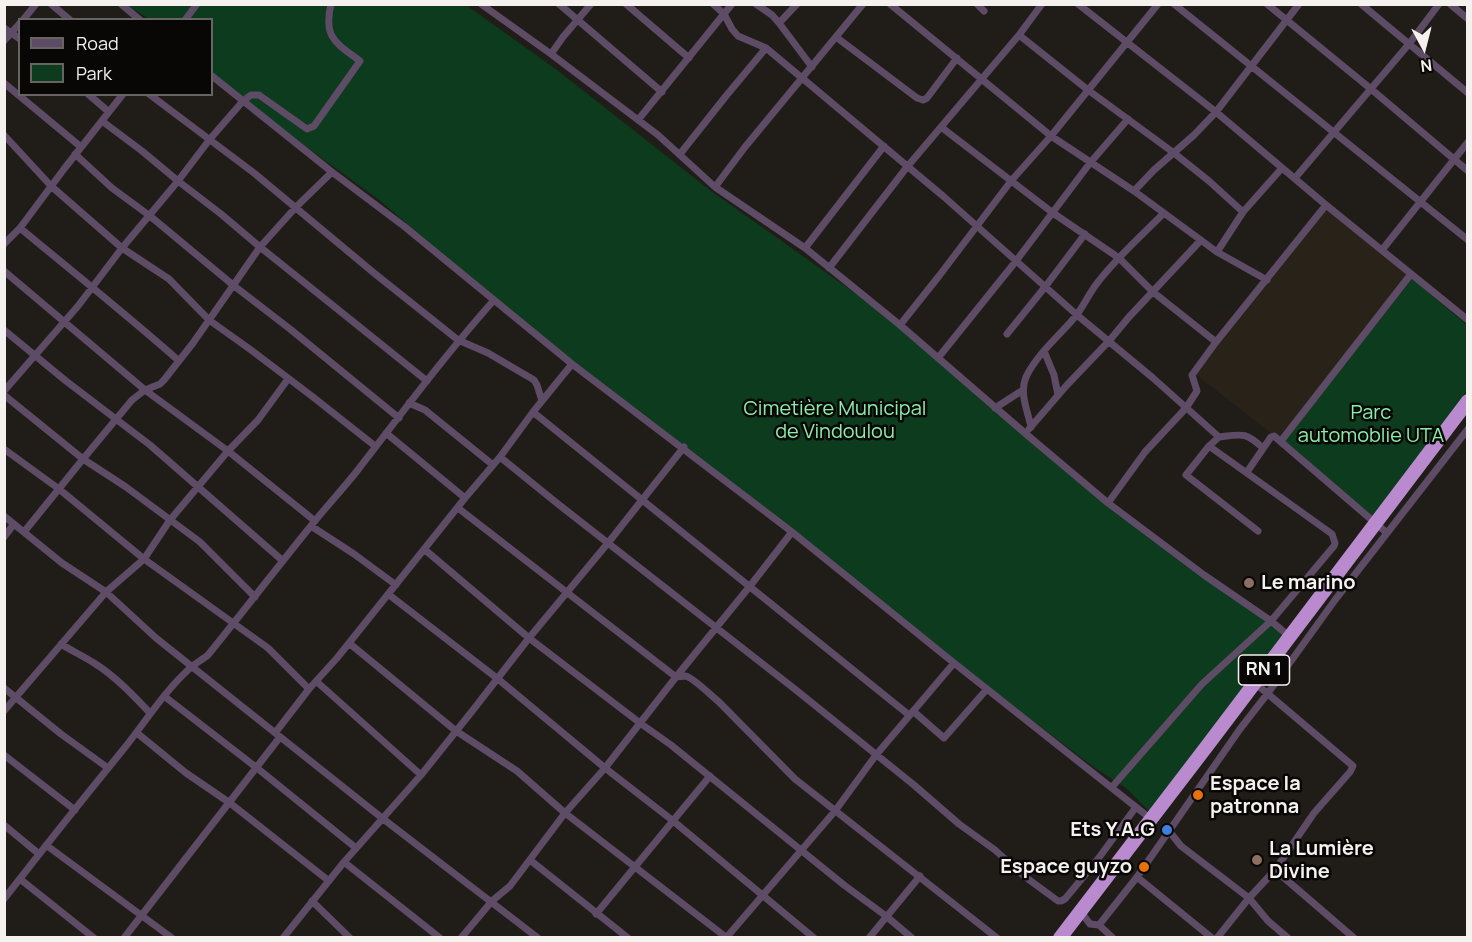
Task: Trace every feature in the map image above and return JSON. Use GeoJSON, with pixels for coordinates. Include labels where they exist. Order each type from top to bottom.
{"type":"FeatureCollection","features":[{"type":"Feature","properties":{"kind":"highway","name":"RN 1"},"geometry":{"type":"LineString","coordinates":[[1060,938],[1467,401]]}},
{"type":"Feature","properties":{"kind":"street"},"geometry":{"type":"LineString","coordinates":[[25,18],[36,4]]}},
{"type":"Feature","properties":{"kind":"street"},"geometry":{"type":"LineString","coordinates":[[51,4],[68,18]]}},
{"type":"Feature","properties":{"kind":"street"},"geometry":{"type":"LineString","coordinates":[[121,4],[138,18]]}},
{"type":"Feature","properties":{"kind":"street"},"geometry":{"type":"LineString","coordinates":[[186,18],[197,4]]}},
{"type":"Feature","properties":{"kind":"street"},"geometry":{"type":"LineString","coordinates":[[255,597],[200,542],[126,487],[83,459],[4,393],[243,101],[251,95],[258,95],[307,129],[314,126],[360,61],[335,42],[327,19],[331,4]]}},
{"type":"Feature","properties":{"kind":"street"},"geometry":{"type":"LineString","coordinates":[[481,4],[638,120],[680,154],[715,187],[805,248],[900,325],[1108,502],[1290,637]]}},
{"type":"Feature","properties":{"kind":"street"},"geometry":{"type":"LineString","coordinates":[[559,4],[662,92]]}},
{"type":"Feature","properties":{"kind":"street"},"geometry":{"type":"LineString","coordinates":[[551,54],[591,4]]}},
{"type":"Feature","properties":{"kind":"street"},"geometry":{"type":"LineString","coordinates":[[626,4],[689,58]]}},
{"type":"Feature","properties":{"kind":"street"},"geometry":{"type":"LineString","coordinates":[[713,4],[724,14],[738,36],[766,48],[802,78],[943,196],[1219,437]]}},
{"type":"Feature","properties":{"kind":"street"},"geometry":{"type":"LineString","coordinates":[[638,120],[732,4]]}},
{"type":"Feature","properties":{"kind":"street"},"geometry":{"type":"LineString","coordinates":[[756,4],[772,15],[812,67]]}},
{"type":"Feature","properties":{"kind":"street"},"geometry":{"type":"LineString","coordinates":[[778,23],[797,4]]}},
{"type":"Feature","properties":{"kind":"street"},"geometry":{"type":"LineString","coordinates":[[715,187],[745,147],[863,4]]}},
{"type":"Feature","properties":{"kind":"street"},"geometry":{"type":"LineString","coordinates":[[890,4],[1051,136],[1134,191],[1217,252],[1267,280]]}},
{"type":"Feature","properties":{"kind":"street"},"geometry":{"type":"LineString","coordinates":[[977,4],[984,11]]}},
{"type":"Feature","properties":{"kind":"street"},"geometry":{"type":"LineString","coordinates":[[829,268],[907,167],[1019,35],[1042,4]]}},
{"type":"Feature","properties":{"kind":"street"},"geometry":{"type":"LineString","coordinates":[[1078,4],[1216,112],[1467,319]]}},
{"type":"Feature","properties":{"kind":"street"},"geometry":{"type":"LineString","coordinates":[[900,325],[1011,181],[1051,136],[1158,4]]}},
{"type":"Feature","properties":{"kind":"street"},"geometry":{"type":"LineString","coordinates":[[1174,4],[1467,240]]}},
{"type":"Feature","properties":{"kind":"street"},"geometry":{"type":"LineString","coordinates":[[1267,4],[1467,171]]}},
{"type":"Feature","properties":{"kind":"street"},"geometry":{"type":"LineString","coordinates":[[1134,191],[1216,112],[1299,4]]}},
{"type":"Feature","properties":{"kind":"street"},"geometry":{"type":"LineString","coordinates":[[1361,4],[1467,93]]}},
{"type":"Feature","properties":{"kind":"street"},"geometry":{"type":"LineString","coordinates":[[1294,178],[1409,44],[1439,4]]}},
{"type":"Feature","properties":{"kind":"street"},"geometry":{"type":"LineString","coordinates":[[1450,4],[1467,19]]}},
{"type":"Feature","properties":{"kind":"street"},"geometry":{"type":"LineString","coordinates":[[4,41],[18,25]]}},
{"type":"Feature","properties":{"kind":"street"},"geometry":{"type":"LineString","coordinates":[[4,28],[18,38]]}},
{"type":"Feature","properties":{"kind":"street"},"geometry":{"type":"LineString","coordinates":[[1019,35],[1088,90],[1174,153],[1243,212]]}},
{"type":"Feature","properties":{"kind":"street"},"geometry":{"type":"LineString","coordinates":[[836,37],[923,100],[927,98],[957,58]]}},
{"type":"Feature","properties":{"kind":"street"},"geometry":{"type":"LineString","coordinates":[[680,154],[766,48]]}},
{"type":"Feature","properties":{"kind":"street"},"geometry":{"type":"LineString","coordinates":[[213,77],[405,227],[573,364],[792,532],[1151,819]]}},
{"type":"Feature","properties":{"kind":"street"},"geometry":{"type":"LineString","coordinates":[[4,83],[18,95]]}},
{"type":"Feature","properties":{"kind":"street"},"geometry":{"type":"LineString","coordinates":[[20,96],[81,147]]}},
{"type":"Feature","properties":{"kind":"street"},"geometry":{"type":"LineString","coordinates":[[90,96],[109,112]]}},
{"type":"Feature","properties":{"kind":"street"},"geometry":{"type":"LineString","coordinates":[[5,242],[20,228],[121,96]]}},
{"type":"Feature","properties":{"kind":"street"},"geometry":{"type":"LineString","coordinates":[[152,96],[296,207],[458,340],[488,352],[534,380],[542,401]]}},
{"type":"Feature","properties":{"kind":"street"},"geometry":{"type":"LineString","coordinates":[[938,358],[1016,261],[1090,163],[1128,119]]}},
{"type":"Feature","properties":{"kind":"street"},"geometry":{"type":"LineString","coordinates":[[102,121],[427,381]]}},
{"type":"Feature","properties":{"kind":"street"},"geometry":{"type":"LineString","coordinates":[[941,127],[1053,213],[1119,258],[1153,292],[1216,342]]}},
{"type":"Feature","properties":{"kind":"street"},"geometry":{"type":"LineString","coordinates":[[4,135],[51,186],[122,248],[176,285],[209,320],[313,396],[375,446]]}},
{"type":"Feature","properties":{"kind":"street"},"geometry":{"type":"LineString","coordinates":[[1383,250],[1467,142]]}},
{"type":"Feature","properties":{"kind":"street"},"geometry":{"type":"LineString","coordinates":[[805,248],[884,147]]}},
{"type":"Feature","properties":{"kind":"street"},"geometry":{"type":"LineString","coordinates":[[75,154],[112,188],[150,216],[399,417]]}},
{"type":"Feature","properties":{"kind":"street"},"geometry":{"type":"LineString","coordinates":[[1217,252],[1243,212],[1282,168]]}},
{"type":"Feature","properties":{"kind":"street"},"geometry":{"type":"LineString","coordinates":[[24,532],[132,400],[145,390],[160,384],[193,344],[260,247],[332,172]]}},
{"type":"Feature","properties":{"kind":"street"},"geometry":{"type":"LineString","coordinates":[[1108,502],[1145,452],[1186,408],[1197,391],[1192,375],[1216,342],[1326,205]]}},
{"type":"Feature","properties":{"kind":"street"},"geometry":{"type":"LineString","coordinates":[[1031,427],[1023,390],[1026,378],[1044,351],[1077,315],[1097,283],[1164,213]]}},
{"type":"Feature","properties":{"kind":"street"},"geometry":{"type":"LineString","coordinates":[[20,228],[179,360]]}},
{"type":"Feature","properties":{"kind":"street"},"geometry":{"type":"LineString","coordinates":[[1007,334],[1085,234]]}},
{"type":"Feature","properties":{"kind":"street"},"geometry":{"type":"LineString","coordinates":[[1026,434],[1058,395],[1201,240]]}},
{"type":"Feature","properties":{"kind":"street"},"geometry":{"type":"LineString","coordinates":[[4,271],[145,390],[228,451],[313,523],[396,585]]}},
{"type":"Feature","properties":{"kind":"street"},"geometry":{"type":"LineString","coordinates":[[1281,441],[1411,274]]}},
{"type":"Feature","properties":{"kind":"street"},"geometry":{"type":"LineString","coordinates":[[4,899],[150,713],[191,667],[208,656],[358,470],[458,340],[494,300]]}},
{"type":"Feature","properties":{"kind":"street"},"geometry":{"type":"LineString","coordinates":[[4,330],[150,445],[283,561]]}},
{"type":"Feature","properties":{"kind":"street"},"geometry":{"type":"LineString","coordinates":[[1044,351],[1054,375],[1058,395]]}},
{"type":"Feature","properties":{"kind":"street"},"geometry":{"type":"LineString","coordinates":[[124,938],[257,768],[309,689],[349,643],[573,364]]}},
{"type":"Feature","properties":{"kind":"street"},"geometry":{"type":"LineString","coordinates":[[4,711],[106,592],[144,559],[170,520],[228,451],[258,420],[288,379]]}},
{"type":"Feature","properties":{"kind":"street"},"geometry":{"type":"LineString","coordinates":[[995,408],[1023,390]]}},
{"type":"Feature","properties":{"kind":"street"},"geometry":{"type":"LineString","coordinates":[[409,403],[425,410],[493,465]]}},
{"type":"Feature","properties":{"kind":"street"},"geometry":{"type":"LineString","coordinates":[[533,412],[641,500],[944,738],[987,689]]}},
{"type":"Feature","properties":{"kind":"street"},"geometry":{"type":"LineString","coordinates":[[1099,925],[1137,877],[1239,729],[1467,429]]}},
{"type":"Feature","properties":{"kind":"street"},"geometry":{"type":"LineString","coordinates":[[386,434],[465,498]]}},
{"type":"Feature","properties":{"kind":"street"},"geometry":{"type":"LineString","coordinates":[[1258,531],[1186,475],[1219,437],[1245,435],[1263,448]]}},
{"type":"Feature","properties":{"kind":"street"},"geometry":{"type":"LineString","coordinates":[[1247,472],[1272,436],[1281,441],[1387,533]]}},
{"type":"Feature","properties":{"kind":"street"},"geometry":{"type":"LineString","coordinates":[[1112,787],[1202,684],[1271,621],[1334,546],[1335,539],[1332,534],[1209,446]]}},
{"type":"Feature","properties":{"kind":"street"},"geometry":{"type":"LineString","coordinates":[[284,938],[344,862],[421,775],[684,447]]}},
{"type":"Feature","properties":{"kind":"street"},"geometry":{"type":"LineString","coordinates":[[4,449],[59,489],[144,559],[268,648],[309,689]]}},
{"type":"Feature","properties":{"kind":"street"},"geometry":{"type":"LineString","coordinates":[[500,457],[796,690],[959,824],[1058,901],[1065,899],[1136,807]]}},
{"type":"Feature","properties":{"kind":"street"},"geometry":{"type":"LineString","coordinates":[[458,508],[676,677],[689,677],[718,701],[795,779],[997,938]]}},
{"type":"Feature","properties":{"kind":"street"},"geometry":{"type":"LineString","coordinates":[[4,516],[62,563],[106,592],[156,639],[538,938]]}},
{"type":"Feature","properties":{"kind":"street"},"geometry":{"type":"LineString","coordinates":[[4,537],[14,524]]}},
{"type":"Feature","properties":{"kind":"street"},"geometry":{"type":"LineString","coordinates":[[461,938],[492,902],[510,886],[565,813],[606,768],[792,532]]}},
{"type":"Feature","properties":{"kind":"street"},"geometry":{"type":"LineString","coordinates":[[424,549],[529,638],[671,745],[912,938]]}},
{"type":"Feature","properties":{"kind":"street"},"geometry":{"type":"LineString","coordinates":[[388,594],[672,820],[814,938]]}},
{"type":"Feature","properties":{"kind":"street"},"geometry":{"type":"LineString","coordinates":[[349,643],[456,731],[517,771],[565,813],[727,937],[835,811],[876,755],[954,663]]}},
{"type":"Feature","properties":{"kind":"street"},"geometry":{"type":"LineString","coordinates":[[61,644],[105,672],[150,713]]}},
{"type":"Feature","properties":{"kind":"street"},"geometry":{"type":"LineString","coordinates":[[316,681],[421,775]]}},
{"type":"Feature","properties":{"kind":"street"},"geometry":{"type":"LineString","coordinates":[[1137,877],[1214,938],[1275,870],[1314,813],[1350,772],[1353,766],[1255,683]]}},
{"type":"Feature","properties":{"kind":"street"},"geometry":{"type":"LineString","coordinates":[[4,688],[108,768]]}},
{"type":"Feature","properties":{"kind":"street"},"geometry":{"type":"LineString","coordinates":[[164,696],[356,849]]}},
{"type":"Feature","properties":{"kind":"street"},"geometry":{"type":"LineString","coordinates":[[136,733],[329,881]]}},
{"type":"Feature","properties":{"kind":"street"},"geometry":{"type":"LineString","coordinates":[[4,755],[75,810]]}},
{"type":"Feature","properties":{"kind":"street"},"geometry":{"type":"LineString","coordinates":[[596,914],[710,776]]}},
{"type":"Feature","properties":{"kind":"street"},"geometry":{"type":"LineString","coordinates":[[4,825],[39,854]]}},
{"type":"Feature","properties":{"kind":"street"},"geometry":{"type":"LineString","coordinates":[[1169,831],[1181,846],[1248,898],[1268,921],[1288,938]]}},
{"type":"Feature","properties":{"kind":"street"},"geometry":{"type":"LineString","coordinates":[[46,845],[171,938]]}},
{"type":"Feature","properties":{"kind":"street"},"geometry":{"type":"LineString","coordinates":[[530,860],[628,938]]}},
{"type":"Feature","properties":{"kind":"street"},"geometry":{"type":"LineString","coordinates":[[344,862],[440,938]]}},
{"type":"Feature","properties":{"kind":"street"},"geometry":{"type":"LineString","coordinates":[[1275,870],[1354,938]]}},
{"type":"Feature","properties":{"kind":"street"},"geometry":{"type":"LineString","coordinates":[[869,938],[920,876]]}},
{"type":"Feature","properties":{"kind":"street"},"geometry":{"type":"LineString","coordinates":[[20,879],[94,938]]}},
{"type":"Feature","properties":{"kind":"street"},"geometry":{"type":"LineString","coordinates":[[312,902],[350,938]]}},
{"type":"Feature","properties":{"kind":"street"},"geometry":{"type":"LineString","coordinates":[[1080,911],[1090,924],[1099,925],[1113,938]]}},
{"type":"Feature","properties":{"kind":"shaded area"},"geometry":{"type":"Polygon","coordinates":[[[1326,205],[1411,274],[1281,441],[1194,373],[1326,205]]]}},
{"type":"Feature","properties":{"kind":"green space","name":"Cimetière Municipal de Vindoulou"},"geometry":{"type":"Polygon","coordinates":[[[127,5],[466,5],[557,70],[711,191],[900,325],[1108,503],[1284,632],[1151,813],[1126,788],[1095,768],[932,645],[572,364],[378,199],[243,101],[213,73],[213,18],[147,18],[127,5]]]}},
{"type":"Feature","properties":{"kind":"green space","name":"Parc automoblie UTA"},"geometry":{"type":"Polygon","coordinates":[[[1412,279],[1467,325],[1467,391],[1373,516],[1283,443],[1412,279]]]}},
{"type":"Feature","properties":{"kind":"place","name":"Le marino"},"geometry":{"type":"Point","coordinates":[1249,583]}},
{"type":"Feature","properties":{"kind":"place","name":"Espace la patronna"},"geometry":{"type":"Point","coordinates":[1198,795]}},
{"type":"Feature","properties":{"kind":"place","name":"Ets Y.A.G"},"geometry":{"type":"Point","coordinates":[1167,830]}},
{"type":"Feature","properties":{"kind":"place","name":"La Lumière Divine"},"geometry":{"type":"Point","coordinates":[1257,860]}},
{"type":"Feature","properties":{"kind":"place","name":"Espace guyzo"},"geometry":{"type":"Point","coordinates":[1144,867]}}]}
